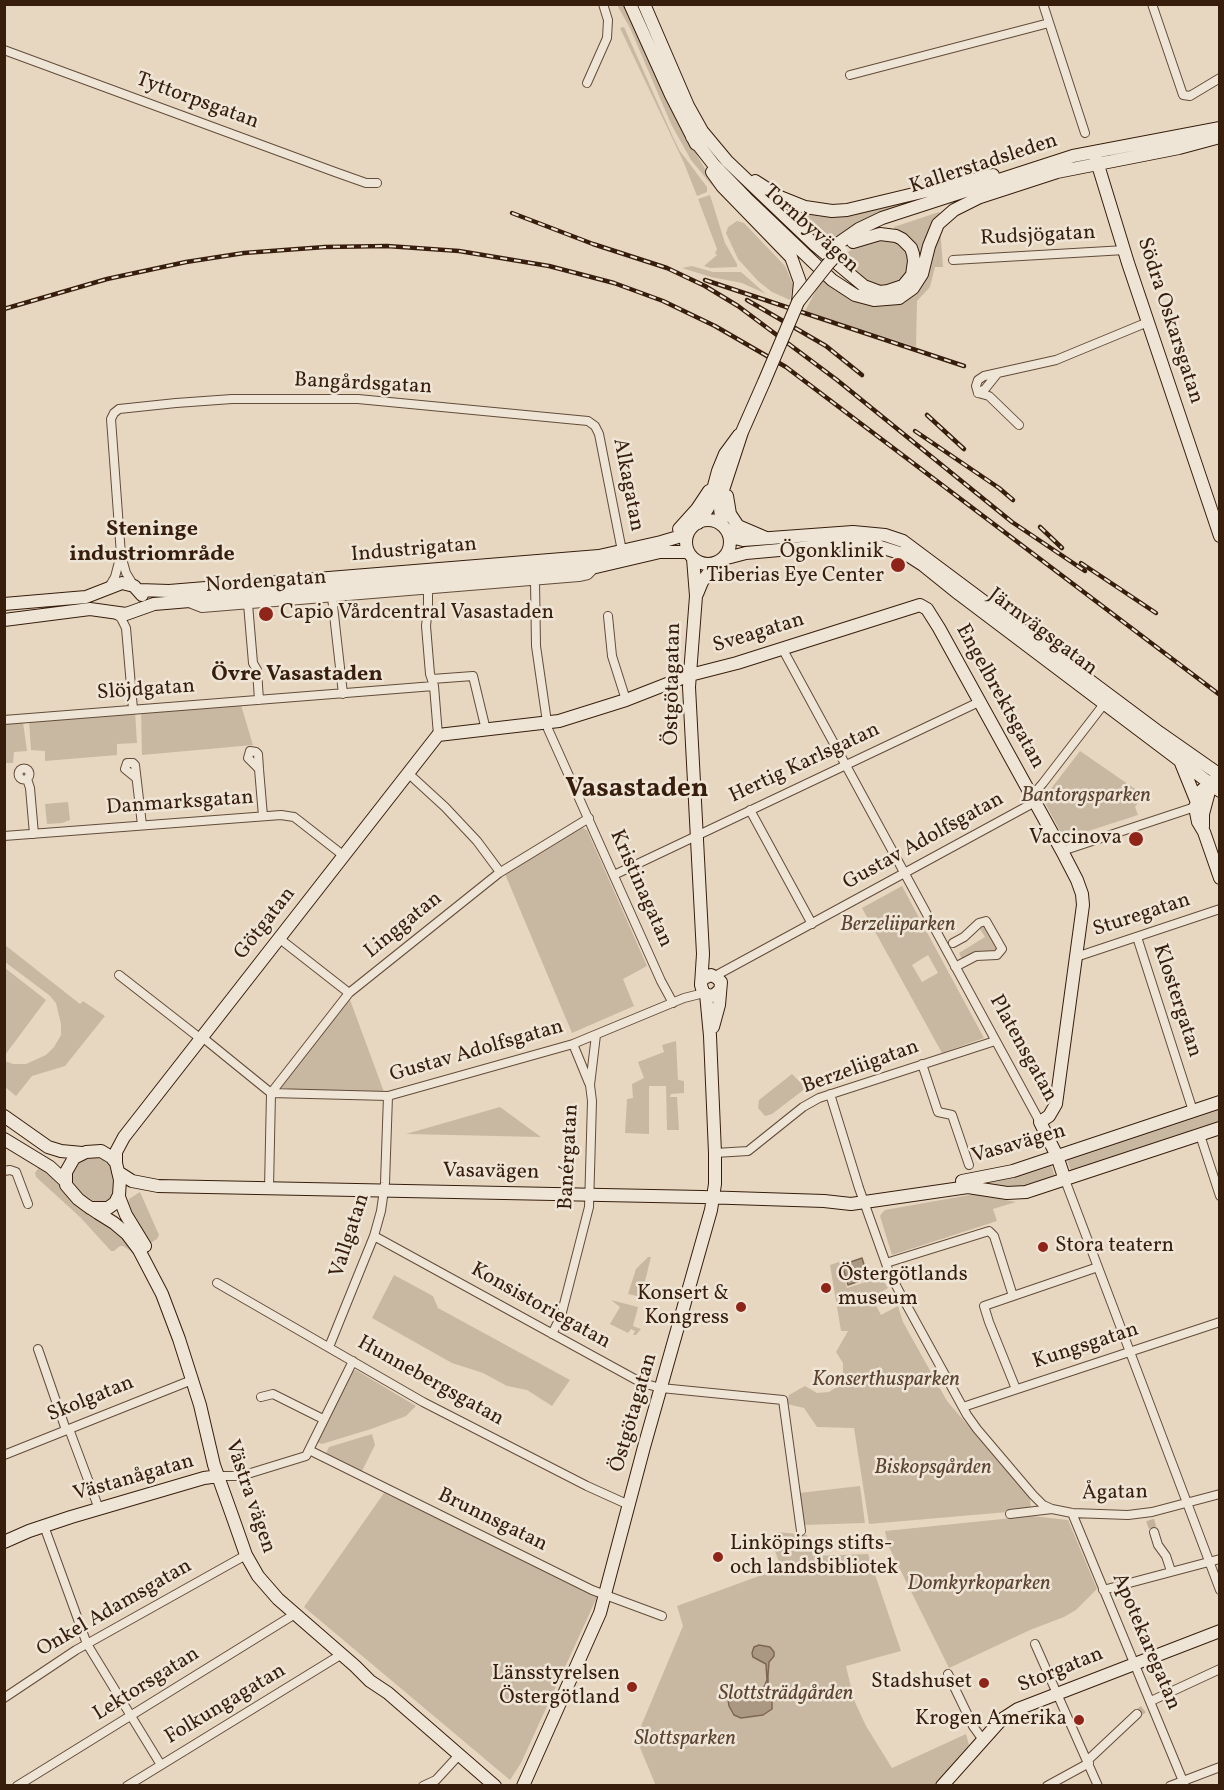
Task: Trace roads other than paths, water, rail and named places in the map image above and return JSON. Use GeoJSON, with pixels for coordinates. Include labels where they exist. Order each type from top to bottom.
{"type":"FeatureCollection","features":[{"type":"Feature","properties":{"kind":"main road","name":"Tornbyvägen"},"geometry":{"type":"LineString","coordinates":[[630,4],[708,167],[722,186],[791,257],[798,273],[799,297]]}},
{"type":"Feature","properties":{"kind":"main road","name":"Tornbyvägen"},"geometry":{"type":"LineString","coordinates":[[644,4],[687,106],[707,138],[727,161],[815,245],[864,286],[880,292],[888,291],[903,286],[912,275],[913,254],[911,248],[902,239],[880,234],[853,242]]}},
{"type":"Feature","properties":{"kind":"main road","name":"Kallerstadsleden"},"geometry":{"type":"LineString","coordinates":[[694,527],[708,508],[720,482],[813,269],[859,229],[882,218],[1073,156],[1220,128]]}},
{"type":"Feature","properties":{"kind":"main road","name":"Tornbyvägen"},"geometry":{"type":"LineString","coordinates":[[692,137],[738,190],[832,280],[855,295],[874,300],[898,298],[913,288],[922,274],[928,246],[938,224],[954,210],[980,197]]}},
{"type":"Feature","properties":{"kind":"main road","name":"Kallerstadsleden"},"geometry":{"type":"LineString","coordinates":[[839,247],[884,226],[1070,169],[1179,148],[1220,137]]}},
{"type":"Feature","properties":{"kind":"main road","name":"Södra Oskarsgatan"},"geometry":{"type":"LineString","coordinates":[[1094,152],[1220,536]]}},
{"type":"Feature","properties":{"kind":"main road","name":"Tornbyvägen"},"geometry":{"type":"LineString","coordinates":[[727,161],[786,199],[805,207],[832,211],[861,208],[1073,156]]}},
{"type":"Feature","properties":{"kind":"main road"},"geometry":{"type":"LineString","coordinates":[[1070,169],[1089,176],[1104,188],[1110,169],[1116,160]]}},
{"type":"Feature","properties":{"kind":"main road","name":"Kallerstadsleden"},"geometry":{"type":"LineString","coordinates":[[720,482],[725,529]]}},
{"type":"Feature","properties":{"kind":"main road"},"geometry":{"type":"LineString","coordinates":[[720,482],[733,520],[744,529],[767,539]]}},
{"type":"Feature","properties":{"kind":"main road"},"geometry":{"type":"LineString","coordinates":[[661,542],[688,520],[720,482]]}},
{"type":"Feature","properties":{"kind":"main road"},"geometry":{"type":"LineString","coordinates":[[725,529],[731,543],[727,554],[719,561],[705,564],[690,555],[686,539],[694,527],[713,521],[725,529],[739,539],[767,539]]}},
{"type":"Feature","properties":{"kind":"main road","name":"Industrigatan"},"geometry":{"type":"LineString","coordinates":[[137,588],[169,591],[599,556],[678,537],[694,527]]}},
{"type":"Feature","properties":{"kind":"main road","name":"Järnvägsgatan"},"geometry":{"type":"LineString","coordinates":[[767,539],[853,532],[885,535],[903,541],[1160,733],[1217,781]]}},
{"type":"Feature","properties":{"kind":"main road","name":"Järnvägsgatan"},"geometry":{"type":"LineString","coordinates":[[719,561],[746,553],[827,545],[871,544],[915,559],[1181,762],[1217,781]]}},
{"type":"Feature","properties":{"kind":"main road","name":"Industrigatan"},"geometry":{"type":"LineString","coordinates":[[136,611],[154,604],[596,567],[660,552],[690,555]]}},
{"type":"Feature","properties":{"kind":"main road","name":"Östgötagatan"},"geometry":{"type":"LineString","coordinates":[[523,1785],[598,1618],[606,1595],[714,1198],[715,1153],[711,1036],[703,989],[690,675],[696,596],[690,555]]}},
{"type":"Feature","properties":{"kind":"main road","name":"Östgötagatan"},"geometry":{"type":"LineString","coordinates":[[696,596],[702,582],[719,561]]}},
{"type":"Feature","properties":{"kind":"main road"},"geometry":{"type":"LineString","coordinates":[[4,604],[87,597],[122,583],[137,588],[142,601],[136,611],[126,614],[82,609],[4,620]]}},
{"type":"Feature","properties":{"kind":"main road"},"geometry":{"type":"LineString","coordinates":[[108,588],[103,599],[111,612]]}},
{"type":"Feature","properties":{"kind":"main road","name":"Sveagatan"},"geometry":{"type":"LineString","coordinates":[[438,735],[547,724],[626,700],[690,675],[737,663],[915,605]]}},
{"type":"Feature","properties":{"kind":"main road","name":"Engelbrektsgatan"},"geometry":{"type":"LineString","coordinates":[[915,605],[923,605],[927,609],[1062,851],[1082,894],[1083,905],[1056,1104],[1049,1116],[1040,1122]]}},
{"type":"Feature","properties":{"kind":"main road","name":"Götgatan"},"geometry":{"type":"LineString","coordinates":[[117,1168],[116,1152],[124,1137],[438,735]]}},
{"type":"Feature","properties":{"kind":"main road"},"geometry":{"type":"LineString","coordinates":[[1181,762],[1195,804],[1198,822],[1220,878]]}},
{"type":"Feature","properties":{"kind":"main road"},"geometry":{"type":"LineString","coordinates":[[1195,804],[1202,790],[1217,781]]}},
{"type":"Feature","properties":{"kind":"main road"},"geometry":{"type":"LineString","coordinates":[[1203,832],[1203,814],[1217,781]]}},
{"type":"Feature","properties":{"kind":"main road","name":"Östgötagatan"},"geometry":{"type":"LineString","coordinates":[[703,954],[718,982],[711,1036]]}},
{"type":"Feature","properties":{"kind":"main road"},"geometry":{"type":"LineString","coordinates":[[706,976],[718,982],[714,995],[703,989],[706,976]]}},
{"type":"Feature","properties":{"kind":"main road","name":"Vasavägen"},"geometry":{"type":"LineString","coordinates":[[864,1199],[994,1176],[1220,1102]]}},
{"type":"Feature","properties":{"kind":"main road"},"geometry":{"type":"LineString","coordinates":[[4,1116],[48,1147],[61,1151],[105,1153],[117,1168],[119,1195],[115,1203],[108,1208],[90,1208],[74,1196],[65,1181],[50,1167],[4,1139]]}},
{"type":"Feature","properties":{"kind":"main road","name":"Platensgatan"},"geometry":{"type":"LineString","coordinates":[[1040,1122],[1057,1156],[1065,1180]]}},
{"type":"Feature","properties":{"kind":"main road","name":"Vasavägen"},"geometry":{"type":"LineString","coordinates":[[117,1168],[132,1181],[158,1186],[824,1201],[864,1199],[968,1186],[1018,1193],[1065,1180],[1220,1128]]}},
{"type":"Feature","properties":{"kind":"main road","name":"Götgatan"},"geometry":{"type":"LineString","coordinates":[[86,1152],[101,1149],[124,1137]]}},
{"type":"Feature","properties":{"kind":"main road"},"geometry":{"type":"LineString","coordinates":[[65,1181],[71,1162],[86,1152]]}},
{"type":"Feature","properties":{"kind":"main road","name":"Vasavägen"},"geometry":{"type":"LineString","coordinates":[[119,1195],[158,1186]]}},
{"type":"Feature","properties":{"kind":"main road","name":"Västra vägen"},"geometry":{"type":"LineString","coordinates":[[119,1195],[123,1209],[158,1269],[178,1313],[196,1379],[200,1405]]}},
{"type":"Feature","properties":{"kind":"main road","name":"Västra vägen"},"geometry":{"type":"LineString","coordinates":[[90,1208],[121,1228],[139,1250],[171,1316],[200,1405],[219,1476],[246,1555],[264,1584],[370,1681],[388,1693],[495,1785]]}},
{"type":"Feature","properties":{"kind":"main road","name":"Västanågatan"},"geometry":{"type":"LineString","coordinates":[[4,1542],[44,1526],[99,1509],[204,1478],[219,1476]]}},
{"type":"Feature","properties":{"kind":"main road","name":"Storgatan"},"geometry":{"type":"LineString","coordinates":[[942,1785],[1008,1715],[1057,1693],[1220,1631]]}},
{"type":"Feature","properties":{"kind":"street"},"geometry":{"type":"LineString","coordinates":[[587,83],[607,38],[608,20],[603,4]]}},
{"type":"Feature","properties":{"kind":"street"},"geometry":{"type":"LineString","coordinates":[[1042,4],[1084,133]]}},
{"type":"Feature","properties":{"kind":"street"},"geometry":{"type":"LineString","coordinates":[[1152,4],[1181,91],[1185,96],[1190,96],[1220,78]]}},
{"type":"Feature","properties":{"kind":"street"},"geometry":{"type":"LineString","coordinates":[[850,75],[1049,23]]}},
{"type":"Feature","properties":{"kind":"street","name":"Tyttorpsgatan"},"geometry":{"type":"LineString","coordinates":[[4,50],[335,172],[366,183],[377,183]]}},
{"type":"Feature","properties":{"kind":"street","name":"Rudsjögatan"},"geometry":{"type":"LineString","coordinates":[[952,260],[1125,250]]}},
{"type":"Feature","properties":{"kind":"street"},"geometry":{"type":"LineString","coordinates":[[1019,425],[989,396],[978,393],[985,389],[997,374],[1056,360],[1148,322]]}},
{"type":"Feature","properties":{"kind":"street","name":"Bangårdsgatan"},"geometry":{"type":"LineString","coordinates":[[121,555],[111,424],[114,413],[126,407],[232,399],[358,399],[588,421],[595,426]]}},
{"type":"Feature","properties":{"kind":"street","name":"Alkagatan"},"geometry":{"type":"LineString","coordinates":[[595,426],[599,434],[622,551]]}},
{"type":"Feature","properties":{"kind":"street"},"geometry":{"type":"LineString","coordinates":[[121,555],[125,570],[137,588]]}},
{"type":"Feature","properties":{"kind":"street"},"geometry":{"type":"LineString","coordinates":[[108,588],[121,555]]}},
{"type":"Feature","properties":{"kind":"street","name":"Nordengatan"},"geometry":{"type":"LineString","coordinates":[[186,601],[202,608],[584,577],[596,567]]}},
{"type":"Feature","properties":{"kind":"street","name":"Kristinagatan"},"geometry":{"type":"LineString","coordinates":[[535,581],[536,646],[547,724],[661,981],[673,1003]]}},
{"type":"Feature","properties":{"kind":"street"},"geometry":{"type":"LineString","coordinates":[[428,589],[428,605]]}},
{"type":"Feature","properties":{"kind":"street"},"geometry":{"type":"LineString","coordinates":[[332,597],[343,694]]}},
{"type":"Feature","properties":{"kind":"street"},"geometry":{"type":"LineString","coordinates":[[248,604],[253,663],[260,700]]}},
{"type":"Feature","properties":{"kind":"street"},"geometry":{"type":"LineString","coordinates":[[126,628],[136,611]]}},
{"type":"Feature","properties":{"kind":"street"},"geometry":{"type":"LineString","coordinates":[[111,612],[121,618],[126,628],[133,709]]}},
{"type":"Feature","properties":{"kind":"street"},"geometry":{"type":"LineString","coordinates":[[608,616],[612,656],[626,700]]}},
{"type":"Feature","properties":{"kind":"street"},"geometry":{"type":"LineString","coordinates":[[427,617],[426,630],[438,735]]}},
{"type":"Feature","properties":{"kind":"street","name":"Platensgatan"},"geometry":{"type":"LineString","coordinates":[[782,648],[1040,1122]]}},
{"type":"Feature","properties":{"kind":"street","name":"Slöjdgatan"},"geometry":{"type":"LineString","coordinates":[[4,720],[343,694],[473,676],[486,730]]}},
{"type":"Feature","properties":{"kind":"street","name":"Hertig Karlsgatan"},"geometry":{"type":"LineString","coordinates":[[614,875],[980,702]]}},
{"type":"Feature","properties":{"kind":"street"},"geometry":{"type":"LineString","coordinates":[[1033,799],[1104,704]]}},
{"type":"Feature","properties":{"kind":"street"},"geometry":{"type":"LineString","coordinates":[[259,769],[263,816]]}},
{"type":"Feature","properties":{"kind":"street"},"geometry":{"type":"LineString","coordinates":[[409,774],[477,841],[500,872]]}},
{"type":"Feature","properties":{"kind":"street"},"geometry":{"type":"LineString","coordinates":[[136,778],[142,825]]}},
{"type":"Feature","properties":{"kind":"street"},"geometry":{"type":"LineString","coordinates":[[27,779],[30,788],[34,834]]}},
{"type":"Feature","properties":{"kind":"street","name":"Gustav Adolfsgatan"},"geometry":{"type":"LineString","coordinates":[[718,982],[736,966],[1033,799]]}},
{"type":"Feature","properties":{"kind":"street"},"geometry":{"type":"LineString","coordinates":[[1062,851],[1195,804]]}},
{"type":"Feature","properties":{"kind":"street"},"geometry":{"type":"LineString","coordinates":[[750,810],[812,924]]}},
{"type":"Feature","properties":{"kind":"street","name":"Danmarksgatan"},"geometry":{"type":"LineString","coordinates":[[4,836],[281,815],[294,817],[344,856]]}},
{"type":"Feature","properties":{"kind":"street","name":"Linggatan"},"geometry":{"type":"LineString","coordinates":[[271,1093],[349,993],[500,872],[589,818]]}},
{"type":"Feature","properties":{"kind":"street","name":"Sturegatan"},"geometry":{"type":"LineString","coordinates":[[1076,957],[1220,909]]}},
{"type":"Feature","properties":{"kind":"street"},"geometry":{"type":"LineString","coordinates":[[954,943],[979,923],[986,921],[1002,949],[997,955],[976,956],[955,967]]}},
{"type":"Feature","properties":{"kind":"street","name":"Klostergatan"},"geometry":{"type":"LineString","coordinates":[[1137,937],[1193,1111]]}},
{"type":"Feature","properties":{"kind":"street"},"geometry":{"type":"LineString","coordinates":[[280,939],[349,993]]}},
{"type":"Feature","properties":{"kind":"street"},"geometry":{"type":"LineString","coordinates":[[119,975],[271,1093],[269,1188]]}},
{"type":"Feature","properties":{"kind":"street","name":"Gustav Adolfsgatan"},"geometry":{"type":"LineString","coordinates":[[271,1093],[388,1096],[573,1044],[703,989]]}},
{"type":"Feature","properties":{"kind":"street","name":"Banérgatan"},"geometry":{"type":"LineString","coordinates":[[552,1334],[561,1316],[589,1207],[592,1101],[590,1085],[596,1035]]}},
{"type":"Feature","properties":{"kind":"street","name":"Berzeliigatan"},"geometry":{"type":"LineString","coordinates":[[715,1153],[748,1151],[810,1102],[830,1094],[995,1041]]}},
{"type":"Feature","properties":{"kind":"street","name":"Banérgatan"},"geometry":{"type":"LineString","coordinates":[[573,1044],[590,1085]]}},
{"type":"Feature","properties":{"kind":"street"},"geometry":{"type":"LineString","coordinates":[[922,1064],[938,1112],[952,1115],[969,1165]]}},
{"type":"Feature","properties":{"kind":"street"},"geometry":{"type":"LineString","coordinates":[[830,1094],[864,1199],[896,1286],[977,1429],[1033,1496],[1052,1509]]}},
{"type":"Feature","properties":{"kind":"street","name":"Vallgatan"},"geometry":{"type":"LineString","coordinates":[[329,1347],[374,1236],[385,1190],[388,1096]]}},
{"type":"Feature","properties":{"kind":"street"},"geometry":{"type":"LineString","coordinates":[[1200,1135],[1220,1197]]}},
{"type":"Feature","properties":{"kind":"street"},"geometry":{"type":"LineString","coordinates":[[4,1171],[16,1172],[28,1204]]}},
{"type":"Feature","properties":{"kind":"street","name":"Platensgatan"},"geometry":{"type":"LineString","coordinates":[[1065,1180],[1220,1590]]}},
{"type":"Feature","properties":{"kind":"street"},"geometry":{"type":"LineString","coordinates":[[886,1263],[986,1231],[991,1232],[1012,1296]]}},
{"type":"Feature","properties":{"kind":"street","name":"Konsistoriegatan"},"geometry":{"type":"LineString","coordinates":[[374,1236],[642,1383],[661,1388],[783,1400],[801,1531]]}},
{"type":"Feature","properties":{"kind":"street"},"geometry":{"type":"LineString","coordinates":[[1016,1389],[984,1309],[987,1304],[1098,1267]]}},
{"type":"Feature","properties":{"kind":"street","name":"Hunnebergsgatan"},"geometry":{"type":"LineString","coordinates":[[217,1283],[423,1402],[586,1486],[629,1505]]}},
{"type":"Feature","properties":{"kind":"street","name":"Kungsgatan"},"geometry":{"type":"LineString","coordinates":[[963,1407],[1220,1322]]}},
{"type":"Feature","properties":{"kind":"street"},"geometry":{"type":"LineString","coordinates":[[38,1349],[99,1509]]}},
{"type":"Feature","properties":{"kind":"street"},"geometry":{"type":"LineString","coordinates":[[309,1450],[353,1361]]}},
{"type":"Feature","properties":{"kind":"street","name":"Skolgatan"},"geometry":{"type":"LineString","coordinates":[[4,1455],[192,1380]]}},
{"type":"Feature","properties":{"kind":"street"},"geometry":{"type":"LineString","coordinates":[[261,1397],[273,1394],[323,1419]]}},
{"type":"Feature","properties":{"kind":"street","name":"Västanågatan"},"geometry":{"type":"LineString","coordinates":[[219,1476],[241,1476],[306,1456],[309,1450]]}},
{"type":"Feature","properties":{"kind":"street","name":"Brunnsgatan"},"geometry":{"type":"LineString","coordinates":[[309,1450],[606,1595],[662,1616]]}},
{"type":"Feature","properties":{"kind":"street","name":"Ågatan"},"geometry":{"type":"LineString","coordinates":[[1010,1514],[1052,1509],[1072,1513],[1149,1516],[1220,1494]]}},
{"type":"Feature","properties":{"kind":"street","name":"Apotekaregatan"},"geometry":{"type":"LineString","coordinates":[[1072,1513],[1135,1663],[1149,1704],[1184,1783]]}},
{"type":"Feature","properties":{"kind":"street"},"geometry":{"type":"LineString","coordinates":[[44,1526],[87,1644],[161,1765]]}},
{"type":"Feature","properties":{"kind":"street"},"geometry":{"type":"LineString","coordinates":[[1154,1532],[1171,1571]]}},
{"type":"Feature","properties":{"kind":"street","name":"Onkel Adamsgatan"},"geometry":{"type":"LineString","coordinates":[[4,1698],[87,1644],[246,1555]]}},
{"type":"Feature","properties":{"kind":"street"},"geometry":{"type":"LineString","coordinates":[[1103,1590],[1220,1559]]}},
{"type":"Feature","properties":{"kind":"street","name":"Lektorsgatan"},"geometry":{"type":"LineString","coordinates":[[17,1785],[295,1614]]}},
{"type":"Feature","properties":{"kind":"street"},"geometry":{"type":"LineString","coordinates":[[1035,1644],[1098,1785]]}},
{"type":"Feature","properties":{"kind":"street","name":"Folkungagatan"},"geometry":{"type":"LineString","coordinates":[[127,1785],[342,1654]]}},
{"type":"Feature","properties":{"kind":"street"},"geometry":{"type":"LineString","coordinates":[[1149,1704],[1220,1669]]}},
{"type":"Feature","properties":{"kind":"street"},"geometry":{"type":"LineString","coordinates":[[948,1674],[973,1726],[983,1740]]}},
{"type":"Feature","properties":{"kind":"street"},"geometry":{"type":"LineString","coordinates":[[1047,1785],[1088,1761],[1137,1714]]}},
{"type":"Feature","properties":{"kind":"street"},"geometry":{"type":"LineString","coordinates":[[423,1785],[436,1780],[459,1755]]}},
{"type":"Feature","properties":{"kind":"street"},"geometry":{"type":"LineString","coordinates":[[1170,1785],[1184,1783],[1220,1767]]}},
{"type":"Feature","properties":{"kind":"tunnel"},"geometry":{"type":"LineString","coordinates":[[1150,1520],[1154,1532]]}},
{"type":"Feature","properties":{"kind":"tunnel"},"geometry":{"type":"LineString","coordinates":[[1137,1714],[1146,1707]]}},
{"type":"Feature","properties":{"kind":"railway"},"geometry":{"type":"LineString","coordinates":[[512,213],[593,244],[667,268],[705,286],[738,306],[837,380],[1012,522],[1085,571]]}},
{"type":"Feature","properties":{"kind":"railway"},"geometry":{"type":"LineString","coordinates":[[4,309],[107,279],[186,262],[244,253],[325,247],[387,246],[459,251],[549,266],[614,283],[663,301],[715,326],[786,367],[1220,695]]}},
{"type":"Feature","properties":{"kind":"railway"},"geometry":{"type":"LineString","coordinates":[[705,280],[964,366]]}},
{"type":"Feature","properties":{"kind":"railway"},"geometry":{"type":"LineString","coordinates":[[747,300],[826,346],[862,375]]}},
{"type":"Feature","properties":{"kind":"railway"},"geometry":{"type":"LineString","coordinates":[[927,415],[964,449]]}},
{"type":"Feature","properties":{"kind":"railway"},"geometry":{"type":"LineString","coordinates":[[915,431],[1013,500]]}},
{"type":"Feature","properties":{"kind":"railway"},"geometry":{"type":"LineString","coordinates":[[1040,527],[1062,548]]}},
{"type":"Feature","properties":{"kind":"railway"},"geometry":{"type":"LineString","coordinates":[[1081,563],[1156,613]]}},
{"type":"Feature","properties":{"kind":"place","name":"Ögonklinik Tiberias Eye Center"},"geometry":{"type":"Point","coordinates":[898,565]}},
{"type":"Feature","properties":{"kind":"place","name":"Capio Vårdcentral Vasastaden"},"geometry":{"type":"Point","coordinates":[266,614]}},
{"type":"Feature","properties":{"kind":"place","name":"Vaccinova"},"geometry":{"type":"Point","coordinates":[1136,839]}},
{"type":"Feature","properties":{"kind":"place","name":"Stora teatern"},"geometry":{"type":"Point","coordinates":[1043,1247]}},
{"type":"Feature","properties":{"kind":"place","name":"Östergötlands museum"},"geometry":{"type":"Point","coordinates":[826,1288]}},
{"type":"Feature","properties":{"kind":"place","name":"Konsert & Kongress"},"geometry":{"type":"Point","coordinates":[741,1307]}},
{"type":"Feature","properties":{"kind":"place","name":"Linköpings stifts- och landsbibliotek"},"geometry":{"type":"Point","coordinates":[718,1557]}},
{"type":"Feature","properties":{"kind":"place","name":"Stadshuset"},"geometry":{"type":"Point","coordinates":[984,1683]}},
{"type":"Feature","properties":{"kind":"place","name":"Länsstyrelsen Östergötland"},"geometry":{"type":"Point","coordinates":[632,1687]}},
{"type":"Feature","properties":{"kind":"place","name":"Krogen Amerika"},"geometry":{"type":"Point","coordinates":[1079,1720]}},
{"type":"Feature","properties":{"kind":"district","name":"Steninge industriområde"},"geometry":{"type":"Point","coordinates":[152,544]}},
{"type":"Feature","properties":{"kind":"district","name":"Övre Vasastaden"},"geometry":{"type":"Point","coordinates":[297,676]}},
{"type":"Feature","properties":{"kind":"district","name":"Vasastaden"},"geometry":{"type":"Point","coordinates":[637,791]}},
{"type":"Feature","properties":{"kind":"park label","name":"Bantorgsparken"},"geometry":{"type":"Point","coordinates":[1086,797]}},
{"type":"Feature","properties":{"kind":"park label","name":"Berzeliiparken"},"geometry":{"type":"Point","coordinates":[898,926]}},
{"type":"Feature","properties":{"kind":"park label","name":"Konserthusparken"},"geometry":{"type":"Point","coordinates":[886,1381]}},
{"type":"Feature","properties":{"kind":"park label","name":"Biskopsgården"},"geometry":{"type":"Point","coordinates":[933,1469]}},
{"type":"Feature","properties":{"kind":"park label","name":"Domkyrkoparken"},"geometry":{"type":"Point","coordinates":[979,1585]}},
{"type":"Feature","properties":{"kind":"park label","name":"Slottsträdgården"},"geometry":{"type":"Point","coordinates":[786,1695]}},
{"type":"Feature","properties":{"kind":"park label","name":"Slottsparken"},"geometry":{"type":"Point","coordinates":[685,1740]}}]}
